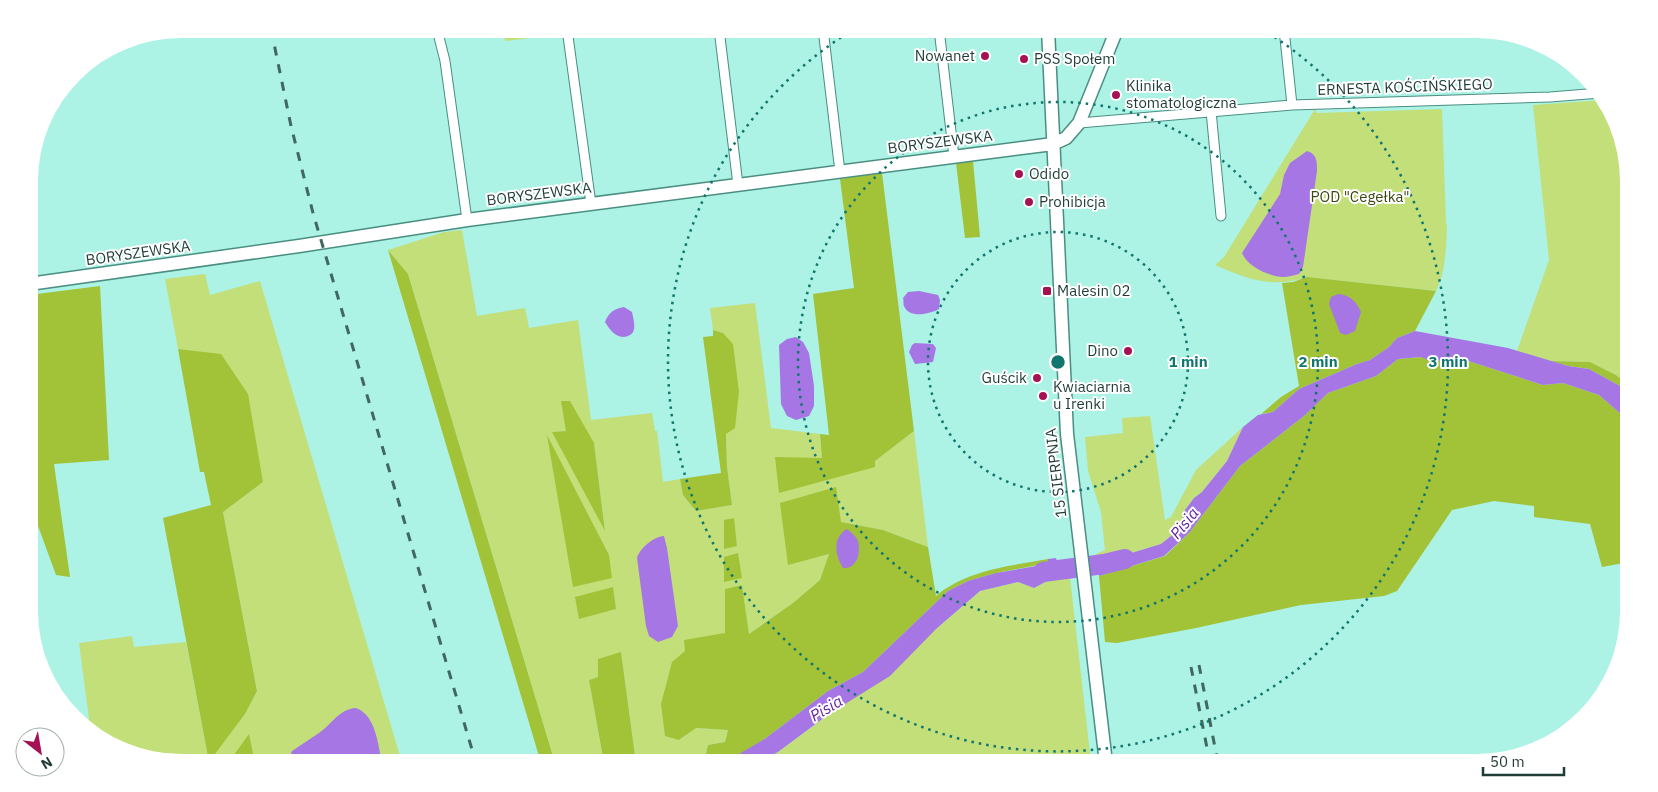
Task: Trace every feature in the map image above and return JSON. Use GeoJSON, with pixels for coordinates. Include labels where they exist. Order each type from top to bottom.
{"type":"FeatureCollection","features":[{"type":"Feature","properties":{"kind":"street"},"geometry":{"type":"LineString","coordinates":[[439,38],[467,220]]}},
{"type":"Feature","properties":{"kind":"street"},"geometry":{"type":"LineString","coordinates":[[568,38],[591,204]]}},
{"type":"Feature","properties":{"kind":"street"},"geometry":{"type":"LineString","coordinates":[[720,38],[738,185]]}},
{"type":"Feature","properties":{"kind":"street"},"geometry":{"type":"LineString","coordinates":[[824,38],[840,172]]}},
{"type":"Feature","properties":{"kind":"street"},"geometry":{"type":"LineString","coordinates":[[940,38],[954,157]]}},
{"type":"Feature","properties":{"kind":"street","name":"15 SIERPNIA"},"geometry":{"type":"LineString","coordinates":[[1048,38],[1066,425],[1105,754]]}},
{"type":"Feature","properties":{"kind":"street"},"geometry":{"type":"LineString","coordinates":[[1053,144],[1066,138],[1079,123],[1113,38]]}},
{"type":"Feature","properties":{"kind":"street"},"geometry":{"type":"LineString","coordinates":[[1285,38],[1292,105]]}},
{"type":"Feature","properties":{"kind":"street","name":"ERNESTA KOŚCIŃSKIEGO"},"geometry":{"type":"LineString","coordinates":[[1079,123],[1292,105],[1550,97],[1591,94]]}},
{"type":"Feature","properties":{"kind":"street"},"geometry":{"type":"LineString","coordinates":[[1211,111],[1221,216]]}},
{"type":"Feature","properties":{"kind":"street","name":"BORYSZEWSKA"},"geometry":{"type":"LineString","coordinates":[[38,283],[467,220],[1053,144]]}},
{"type":"Feature","properties":{"kind":"green space"},"geometry":{"type":"Polygon","coordinates":[[[504,38],[530,38],[505,41],[504,38]]]}},
{"type":"Feature","properties":{"kind":"green space"},"geometry":{"type":"Polygon","coordinates":[[[1595,101],[1610,126],[1616,144],[1620,181],[1620,378],[1590,362],[1550,361],[1517,351],[1549,260],[1533,105],[1595,101]]]}},
{"type":"Feature","properties":{"kind":"green space","name":"POD \"Cegełka\""},"geometry":{"type":"Polygon","coordinates":[[[1315,109],[1317,113],[1442,109],[1447,226],[1444,267],[1436,291],[1307,277],[1294,281],[1260,281],[1215,265],[1224,257],[1315,109]]]}},
{"type":"Feature","properties":{"kind":"green space"},"geometry":{"type":"Polygon","coordinates":[[[973,161],[980,237],[965,238],[956,163],[973,161]]]}},
{"type":"Feature","properties":{"kind":"green space"},"geometry":{"type":"Polygon","coordinates":[[[882,173],[914,431],[875,461],[875,467],[779,493],[775,457],[822,458],[820,434],[829,435],[813,294],[854,288],[840,179],[882,173]]]}},
{"type":"Feature","properties":{"kind":"green space"},"geometry":{"type":"Polygon","coordinates":[[[462,230],[477,316],[525,308],[529,328],[578,320],[591,420],[652,413],[655,431],[657,431],[663,482],[680,479],[683,495],[696,511],[732,505],[727,467],[723,333],[713,330],[710,308],[755,303],[771,428],[820,434],[822,458],[875,461],[914,431],[928,547],[883,530],[841,522],[788,564],[830,554],[820,580],[793,603],[749,634],[742,585],[725,589],[725,633],[685,651],[680,740],[695,728],[728,730],[725,742],[708,745],[706,754],[635,754],[621,652],[598,677],[589,680],[602,754],[552,754],[408,274],[388,250],[444,232],[462,230]],[[566,431],[553,432],[605,529],[594,443],[566,431]],[[733,518],[724,521],[724,549],[737,545],[733,518]]]}},
{"type":"Feature","properties":{"kind":"green space"},"geometry":{"type":"Polygon","coordinates":[[[388,250],[408,274],[552,754],[538,754],[388,250]]]}},
{"type":"Feature","properties":{"kind":"green space"},"geometry":{"type":"Polygon","coordinates":[[[205,274],[210,295],[260,281],[399,754],[253,754],[249,735],[235,754],[214,754],[245,714],[257,691],[223,512],[263,482],[221,355],[178,349],[165,279],[205,274]]]}},
{"type":"Feature","properties":{"kind":"green space"},"geometry":{"type":"Polygon","coordinates":[[[1307,277],[1436,291],[1415,331],[1397,338],[1389,347],[1370,360],[1299,389],[1273,412],[1261,414],[1281,397],[1299,386],[1282,283],[1293,282],[1307,277]]]}},
{"type":"Feature","properties":{"kind":"green space"},"geometry":{"type":"Polygon","coordinates":[[[100,286],[109,460],[54,464],[70,577],[56,575],[38,526],[38,294],[100,286]]]}},
{"type":"Feature","properties":{"kind":"green space"},"geometry":{"type":"Polygon","coordinates":[[[713,330],[723,333],[733,344],[739,392],[735,428],[726,434],[727,467],[732,505],[696,511],[683,495],[680,479],[721,473],[703,337],[713,336],[713,330]]]}},
{"type":"Feature","properties":{"kind":"green space"},"geometry":{"type":"Polygon","coordinates":[[[178,349],[221,354],[248,394],[263,482],[223,512],[257,691],[245,714],[215,754],[207,754],[163,518],[211,505],[204,472],[200,472],[178,349]]]}},
{"type":"Feature","properties":{"kind":"green space"},"geometry":{"type":"Polygon","coordinates":[[[1421,357],[1433,362],[1456,357],[1543,385],[1563,383],[1599,395],[1620,413],[1620,564],[1602,567],[1590,524],[1534,517],[1534,506],[1494,501],[1452,510],[1397,591],[1384,596],[1301,605],[1117,643],[1105,642],[1099,576],[1165,556],[1189,533],[1240,466],[1304,416],[1328,393],[1376,376],[1398,359],[1421,357]]]}},
{"type":"Feature","properties":{"kind":"green space"},"geometry":{"type":"Polygon","coordinates":[[[1550,361],[1590,362],[1620,378],[1620,386],[1589,369],[1550,361]]]}},
{"type":"Feature","properties":{"kind":"green space"},"geometry":{"type":"Polygon","coordinates":[[[561,401],[570,401],[594,443],[605,531],[552,432],[566,431],[561,401]]]}},
{"type":"Feature","properties":{"kind":"green space"},"geometry":{"type":"Polygon","coordinates":[[[1150,416],[1165,520],[1171,517],[1196,470],[1243,427],[1227,461],[1185,510],[1183,520],[1171,536],[1161,544],[1128,554],[1097,557],[1096,554],[1105,550],[1101,512],[1088,471],[1085,437],[1123,433],[1122,418],[1150,416]]]}},
{"type":"Feature","properties":{"kind":"green space"},"geometry":{"type":"Polygon","coordinates":[[[547,435],[609,555],[612,578],[573,587],[547,435]]]}},
{"type":"Feature","properties":{"kind":"green space"},"geometry":{"type":"Polygon","coordinates":[[[836,487],[841,522],[883,530],[928,547],[936,596],[961,580],[989,570],[1048,559],[1049,563],[996,573],[968,581],[948,591],[863,672],[828,691],[766,738],[741,754],[706,754],[708,745],[725,742],[728,730],[696,728],[679,740],[665,736],[661,704],[672,662],[685,651],[684,640],[725,633],[725,589],[742,585],[749,634],[793,603],[820,580],[829,554],[788,565],[780,503],[836,487]]]}},
{"type":"Feature","properties":{"kind":"green space"},"geometry":{"type":"Polygon","coordinates":[[[734,518],[737,546],[724,549],[724,520],[734,518]]]}},
{"type":"Feature","properties":{"kind":"green space"},"geometry":{"type":"Polygon","coordinates":[[[738,553],[742,578],[724,582],[724,557],[738,553]]]}},
{"type":"Feature","properties":{"kind":"green space"},"geometry":{"type":"Polygon","coordinates":[[[1070,577],[1090,754],[774,754],[829,714],[936,629],[980,591],[1018,582],[1034,588],[1051,579],[1070,577]]]}},
{"type":"Feature","properties":{"kind":"green space"},"geometry":{"type":"Polygon","coordinates":[[[613,587],[616,609],[579,619],[575,597],[613,587]]]}},
{"type":"Feature","properties":{"kind":"green space"},"geometry":{"type":"Polygon","coordinates":[[[132,636],[134,647],[186,642],[208,754],[172,754],[144,750],[126,744],[109,735],[89,720],[79,643],[132,636]]]}},
{"type":"Feature","properties":{"kind":"green space"},"geometry":{"type":"Polygon","coordinates":[[[621,652],[635,754],[602,754],[589,680],[598,677],[598,659],[621,652]]]}},
{"type":"Feature","properties":{"kind":"green space"},"geometry":{"type":"Polygon","coordinates":[[[249,734],[253,754],[235,754],[249,734]]]}},
{"type":"Feature","properties":{"kind":"water"},"geometry":{"type":"Polygon","coordinates":[[[1307,151],[1316,158],[1317,171],[1303,267],[1299,274],[1283,277],[1271,275],[1249,263],[1242,253],[1280,194],[1284,175],[1290,163],[1307,151]]]}},
{"type":"Feature","properties":{"kind":"water"},"geometry":{"type":"Polygon","coordinates":[[[919,291],[938,295],[940,300],[939,309],[920,314],[910,313],[904,305],[903,298],[908,292],[919,291]]]}},
{"type":"Feature","properties":{"kind":"water"},"geometry":{"type":"Polygon","coordinates":[[[1338,294],[1352,299],[1361,312],[1355,331],[1346,335],[1340,333],[1329,304],[1331,297],[1338,294]]]}},
{"type":"Feature","properties":{"kind":"water"},"geometry":{"type":"Polygon","coordinates":[[[624,307],[632,312],[634,329],[628,336],[620,337],[614,334],[605,322],[612,312],[624,307]]]}},
{"type":"Feature","properties":{"kind":"water"},"geometry":{"type":"Polygon","coordinates":[[[1415,331],[1508,348],[1568,366],[1589,369],[1620,386],[1620,413],[1599,395],[1563,383],[1543,385],[1456,357],[1432,362],[1421,357],[1398,359],[1376,376],[1328,393],[1304,416],[1240,466],[1189,533],[1164,556],[1099,576],[1097,557],[1128,554],[1161,544],[1171,536],[1183,520],[1185,510],[1227,461],[1243,427],[1258,415],[1273,412],[1299,389],[1370,360],[1389,347],[1397,338],[1415,331]]]}},
{"type":"Feature","properties":{"kind":"water"},"geometry":{"type":"Polygon","coordinates":[[[796,337],[803,342],[809,353],[814,386],[814,406],[809,416],[796,420],[787,416],[781,404],[779,345],[787,339],[796,337]]]}},
{"type":"Feature","properties":{"kind":"water"},"geometry":{"type":"Polygon","coordinates":[[[915,343],[933,344],[936,348],[933,362],[915,364],[909,352],[915,343]]]}},
{"type":"Feature","properties":{"kind":"water"},"geometry":{"type":"Polygon","coordinates":[[[847,529],[857,539],[859,550],[855,563],[848,568],[843,568],[838,558],[836,547],[839,537],[847,529]]]}},
{"type":"Feature","properties":{"kind":"water"},"geometry":{"type":"Polygon","coordinates":[[[664,536],[678,626],[672,637],[658,642],[649,636],[646,626],[637,558],[641,550],[648,544],[656,538],[664,536]]]}},
{"type":"Feature","properties":{"kind":"water"},"geometry":{"type":"Polygon","coordinates":[[[1056,558],[1057,562],[1068,561],[1070,577],[1051,579],[1034,588],[1018,582],[980,591],[936,629],[890,676],[829,714],[778,752],[774,754],[739,754],[766,738],[828,691],[863,672],[948,591],[968,581],[996,573],[1048,564],[1048,559],[1056,558]]]}},
{"type":"Feature","properties":{"kind":"water"},"geometry":{"type":"Polygon","coordinates":[[[356,708],[368,717],[375,731],[380,754],[291,754],[292,751],[319,733],[340,714],[356,708]]]}},
{"type":"Feature","properties":{"kind":"waterway","name":"Pisia"},"geometry":{"type":"LineString","coordinates":[[1043,572],[1104,564],[1125,559]]}},
{"type":"Feature","properties":{"kind":"railway"},"geometry":{"type":"LineString","coordinates":[[273,38],[291,126],[313,213],[473,754]]}},
{"type":"Feature","properties":{"kind":"railway"},"geometry":{"type":"LineString","coordinates":[[1199,665],[1216,754]]}},
{"type":"Feature","properties":{"kind":"railway"},"geometry":{"type":"LineString","coordinates":[[1191,667],[1208,754]]}},
{"type":"Feature","properties":{"kind":"place","name":"Nowanet"},"geometry":{"type":"Point","coordinates":[985,56]}},
{"type":"Feature","properties":{"kind":"place","name":"PSS Społem"},"geometry":{"type":"Point","coordinates":[1024,59]}},
{"type":"Feature","properties":{"kind":"place","name":"Klinika stomatologiczna"},"geometry":{"type":"Point","coordinates":[1116,95]}},
{"type":"Feature","properties":{"kind":"place","name":"Odido"},"geometry":{"type":"Point","coordinates":[1019,174]}},
{"type":"Feature","properties":{"kind":"place","name":"Prohibicja"},"geometry":{"type":"Point","coordinates":[1029,202]}},
{"type":"Feature","properties":{"kind":"place","name":"Malesin 02"},"geometry":{"type":"Point","coordinates":[1047,291]}},
{"type":"Feature","properties":{"kind":"place","name":"Dino"},"geometry":{"type":"Point","coordinates":[1128,351]}},
{"type":"Feature","properties":{"kind":"place","name":"Guścik"},"geometry":{"type":"Point","coordinates":[1037,378]}},
{"type":"Feature","properties":{"kind":"place","name":"Kwiaciarnia u Irenki"},"geometry":{"type":"Point","coordinates":[1043,396]}}]}
